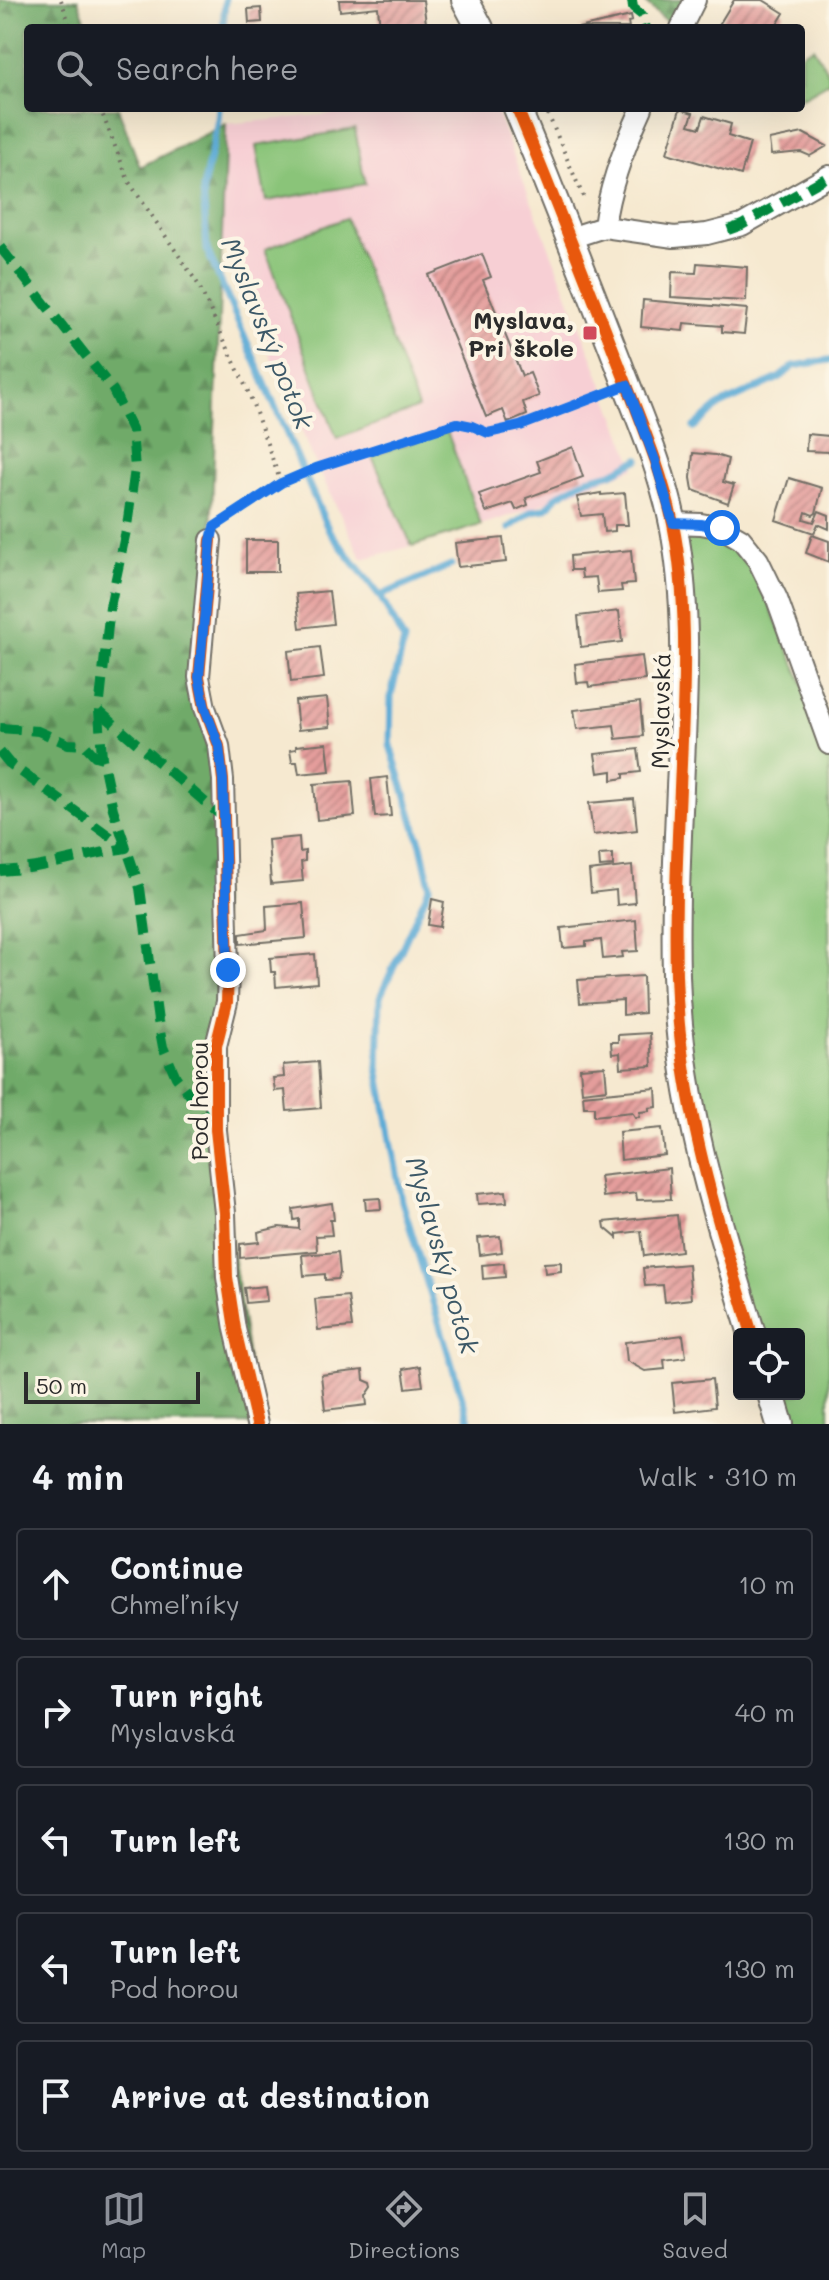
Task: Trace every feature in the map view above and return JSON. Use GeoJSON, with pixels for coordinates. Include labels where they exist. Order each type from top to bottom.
{"type":"FeatureCollection","features":[{"type":"Feature","properties":{"kind":"street"},"geometry":{"type":"LineString","coordinates":[[465,0],[478,24]]}},
{"type":"Feature","properties":{"kind":"street"},"geometry":{"type":"LineString","coordinates":[[683,24],[695,0]]}},
{"type":"Feature","properties":{"kind":"street","name":"Myslavská"},"geometry":{"type":"LineString","coordinates":[[519,112],[627,385],[655,460],[673,523],[682,589],[685,672],[676,947],[680,1034],[687,1093],[699,1150],[750,1328]]}},
{"type":"Feature","properties":{"kind":"street"},"geometry":{"type":"LineString","coordinates":[[604,227],[606,208],[640,112]]}},
{"type":"Feature","properties":{"kind":"street"},"geometry":{"type":"LineString","coordinates":[[570,238],[604,227],[674,237],[728,230],[829,176]]}},
{"type":"Feature","properties":{"kind":"street"},"geometry":{"type":"LineString","coordinates":[[673,523],[722,528],[741,539],[758,560],[777,599],[829,744]]}},
{"type":"Feature","properties":{"kind":"street","name":"Pod horou"},"geometry":{"type":"LineString","coordinates":[[211,540],[199,677],[205,708],[219,746],[226,820],[228,970],[227,1002],[216,1046],[216,1130],[225,1213],[227,1277],[235,1329],[257,1424]]}},
{"type":"Feature","properties":{"kind":"street"},"geometry":{"type":"LineString","coordinates":[[773,1400],[780,1424]]}},
{"type":"Feature","properties":{"kind":"path"},"geometry":{"type":"LineString","coordinates":[[61,0],[70,24]]}},
{"type":"Feature","properties":{"kind":"path"},"geometry":{"type":"LineString","coordinates":[[102,112],[129,182],[198,284],[250,396],[281,483]]}},
{"type":"Feature","properties":{"kind":"path"},"geometry":{"type":"LineString","coordinates":[[548,112],[589,211]]}},
{"type":"Feature","properties":{"kind":"path"},"geometry":{"type":"LineString","coordinates":[[211,540],[214,527],[281,483],[316,468],[457,423],[488,433],[520,426],[627,385]]}},
{"type":"Feature","properties":{"kind":"path"},"geometry":{"type":"LineString","coordinates":[[518,419],[520,426]]}},
{"type":"Feature","properties":{"kind":"shaded area"},"geometry":{"type":"Polygon","coordinates":[[[354,112],[497,112],[635,468],[519,513],[362,559],[313,458],[221,238],[226,124],[354,112]]]}},
{"type":"Feature","properties":{"kind":"green space"},"geometry":{"type":"Polygon","coordinates":[[[0,0],[78,0],[87,24],[24,24],[24,112],[119,112],[140,167],[226,124],[211,540],[199,677],[223,780],[216,1130],[257,1424],[0,1424],[0,0]]]}},
{"type":"Feature","properties":{"kind":"green space"},"geometry":{"type":"Polygon","coordinates":[[[642,0],[697,0],[677,24],[669,24],[642,0]]]}},
{"type":"Feature","properties":{"kind":"green space"},"geometry":{"type":"Polygon","coordinates":[[[813,47],[829,74],[829,82],[805,96],[805,52],[813,47]]]}},
{"type":"Feature","properties":{"kind":"green space"},"geometry":{"type":"Polygon","coordinates":[[[355,129],[365,184],[266,201],[256,146],[355,129]]]}},
{"type":"Feature","properties":{"kind":"green space"},"geometry":{"type":"Polygon","coordinates":[[[346,218],[418,408],[337,439],[265,249],[346,218]]]}},
{"type":"Feature","properties":{"kind":"green space"},"geometry":{"type":"Polygon","coordinates":[[[447,431],[481,525],[412,546],[372,456],[447,431]]]}},
{"type":"Feature","properties":{"kind":"green space"},"geometry":{"type":"Polygon","coordinates":[[[673,523],[741,539],[829,744],[829,1424],[778,1424],[771,1400],[805,1400],[805,1328],[749,1328],[687,1093],[673,523]]]}},
{"type":"Feature","properties":{"kind":"building"},"geometry":{"type":"Polygon","coordinates":[[[339,0],[423,0],[426,23],[380,24],[378,7],[340,11],[339,0]]]}},
{"type":"Feature","properties":{"kind":"building"},"geometry":{"type":"Polygon","coordinates":[[[734,0],[763,0],[784,13],[777,24],[719,24],[734,0]]]}},
{"type":"Feature","properties":{"kind":"building"},"geometry":{"type":"Polygon","coordinates":[[[261,8],[262,22],[249,23],[248,9],[261,8]]]}},
{"type":"Feature","properties":{"kind":"building"},"geometry":{"type":"Polygon","coordinates":[[[631,16],[632,21],[628,24],[596,24],[631,16]]]}},
{"type":"Feature","properties":{"kind":"building"},"geometry":{"type":"Polygon","coordinates":[[[679,112],[693,113],[689,125],[700,128],[704,116],[731,124],[728,136],[750,143],[741,175],[667,153],[679,112]]]}},
{"type":"Feature","properties":{"kind":"building"},"geometry":{"type":"Polygon","coordinates":[[[803,133],[827,146],[810,156],[801,152],[771,155],[769,140],[803,133]]]}},
{"type":"Feature","properties":{"kind":"building"},"geometry":{"type":"Polygon","coordinates":[[[482,254],[491,277],[483,280],[522,376],[530,373],[539,396],[523,402],[527,415],[508,423],[503,410],[486,417],[428,275],[482,254]]]}},
{"type":"Feature","properties":{"kind":"building"},"geometry":{"type":"Polygon","coordinates":[[[697,263],[747,267],[746,301],[671,297],[672,272],[696,273],[697,263]]]}},
{"type":"Feature","properties":{"kind":"building"},"geometry":{"type":"Polygon","coordinates":[[[643,300],[747,309],[744,334],[722,332],[722,326],[684,323],[683,331],[641,327],[643,300]]]}},
{"type":"Feature","properties":{"kind":"building"},"geometry":{"type":"Polygon","coordinates":[[[807,434],[829,436],[829,452],[806,451],[807,434]]]}},
{"type":"Feature","properties":{"kind":"building"},"geometry":{"type":"Polygon","coordinates":[[[573,447],[583,477],[526,498],[528,505],[516,510],[513,503],[486,512],[479,494],[541,472],[537,461],[573,447]]]}},
{"type":"Feature","properties":{"kind":"building"},"geometry":{"type":"Polygon","coordinates":[[[693,453],[728,459],[723,482],[734,485],[728,503],[693,490],[693,453]]]}},
{"type":"Feature","properties":{"kind":"building"},"geometry":{"type":"Polygon","coordinates":[[[789,478],[822,488],[816,513],[806,512],[804,519],[814,522],[819,511],[829,515],[829,529],[818,524],[814,533],[776,520],[789,478]]]}},
{"type":"Feature","properties":{"kind":"building"},"geometry":{"type":"Polygon","coordinates":[[[625,493],[628,525],[615,525],[615,531],[604,532],[602,514],[581,516],[577,497],[625,493]]]}},
{"type":"Feature","properties":{"kind":"building"},"geometry":{"type":"Polygon","coordinates":[[[812,535],[829,541],[829,562],[806,553],[812,535]]]}},
{"type":"Feature","properties":{"kind":"building"},"geometry":{"type":"Polygon","coordinates":[[[503,538],[506,562],[458,567],[455,543],[503,538]]]}},
{"type":"Feature","properties":{"kind":"building"},"geometry":{"type":"Polygon","coordinates":[[[246,540],[278,540],[278,572],[246,572],[246,540]]]}},
{"type":"Feature","properties":{"kind":"building"},"geometry":{"type":"Polygon","coordinates":[[[631,550],[634,584],[621,585],[622,591],[598,593],[596,577],[582,578],[581,570],[571,570],[570,556],[631,550]]]}},
{"type":"Feature","properties":{"kind":"building"},"geometry":{"type":"Polygon","coordinates":[[[329,591],[333,624],[300,628],[296,594],[329,591]]]}},
{"type":"Feature","properties":{"kind":"building"},"geometry":{"type":"Polygon","coordinates":[[[619,611],[622,642],[581,647],[578,616],[619,611]]]}},
{"type":"Feature","properties":{"kind":"building"},"geometry":{"type":"Polygon","coordinates":[[[320,647],[324,678],[291,682],[288,651],[320,647]]]}},
{"type":"Feature","properties":{"kind":"building"},"geometry":{"type":"Polygon","coordinates":[[[642,656],[645,680],[589,687],[588,682],[577,683],[575,664],[642,656]]]}},
{"type":"Feature","properties":{"kind":"building"},"geometry":{"type":"Polygon","coordinates":[[[327,698],[330,727],[298,730],[295,701],[327,698]]]}},
{"type":"Feature","properties":{"kind":"building"},"geometry":{"type":"Polygon","coordinates":[[[640,702],[643,736],[616,739],[614,725],[577,729],[574,710],[640,702]]]}},
{"type":"Feature","properties":{"kind":"building"},"geometry":{"type":"Polygon","coordinates":[[[327,743],[330,771],[299,774],[290,750],[296,749],[296,746],[327,743]]]}},
{"type":"Feature","properties":{"kind":"building"},"geometry":{"type":"Polygon","coordinates":[[[638,749],[641,772],[624,774],[624,778],[612,780],[612,771],[598,773],[595,754],[638,749]]]}},
{"type":"Feature","properties":{"kind":"building"},"geometry":{"type":"Polygon","coordinates":[[[387,777],[391,816],[375,817],[371,779],[387,777]]]}},
{"type":"Feature","properties":{"kind":"building"},"geometry":{"type":"Polygon","coordinates":[[[352,781],[355,816],[317,820],[314,784],[352,781]]]}},
{"type":"Feature","properties":{"kind":"building"},"geometry":{"type":"Polygon","coordinates":[[[634,799],[637,830],[593,835],[589,803],[634,799]]]}},
{"type":"Feature","properties":{"kind":"building"},"geometry":{"type":"Polygon","coordinates":[[[299,837],[300,852],[305,851],[305,861],[301,862],[303,881],[271,884],[268,840],[299,837]]]}},
{"type":"Feature","properties":{"kind":"building"},"geometry":{"type":"Polygon","coordinates":[[[613,854],[613,866],[600,867],[599,855],[613,854]]]}},
{"type":"Feature","properties":{"kind":"building"},"geometry":{"type":"Polygon","coordinates":[[[632,866],[635,903],[617,905],[616,890],[591,893],[589,871],[632,866]]]}},
{"type":"Feature","properties":{"kind":"building"},"geometry":{"type":"Polygon","coordinates":[[[432,899],[444,902],[440,927],[428,925],[432,899]]]}},
{"type":"Feature","properties":{"kind":"building"},"geometry":{"type":"Polygon","coordinates":[[[303,903],[306,938],[240,944],[240,934],[267,930],[266,906],[303,903]]]}},
{"type":"Feature","properties":{"kind":"building"},"geometry":{"type":"Polygon","coordinates":[[[636,920],[638,951],[622,952],[623,957],[603,959],[601,940],[586,942],[586,946],[563,948],[561,928],[636,920]]]}},
{"type":"Feature","properties":{"kind":"building"},"geometry":{"type":"Polygon","coordinates":[[[315,954],[317,983],[276,987],[270,958],[315,954]]]}},
{"type":"Feature","properties":{"kind":"building"},"geometry":{"type":"Polygon","coordinates":[[[643,976],[644,1013],[623,1015],[623,1000],[580,1003],[578,980],[643,976]]]}},
{"type":"Feature","properties":{"kind":"building"},"geometry":{"type":"Polygon","coordinates":[[[650,1033],[652,1066],[621,1068],[620,1053],[612,1054],[611,1042],[618,1042],[618,1035],[650,1033]]]}},
{"type":"Feature","properties":{"kind":"building"},"geometry":{"type":"Polygon","coordinates":[[[318,1062],[321,1108],[287,1111],[285,1090],[275,1091],[273,1078],[284,1077],[283,1065],[318,1062]]]}},
{"type":"Feature","properties":{"kind":"building"},"geometry":{"type":"Polygon","coordinates":[[[605,1066],[607,1089],[582,1092],[580,1068],[605,1066]]]}},
{"type":"Feature","properties":{"kind":"building"},"geometry":{"type":"Polygon","coordinates":[[[656,1088],[657,1107],[640,1112],[639,1117],[632,1112],[594,1116],[594,1107],[584,1107],[583,1095],[656,1088]]]}},
{"type":"Feature","properties":{"kind":"building"},"geometry":{"type":"Polygon","coordinates":[[[662,1128],[665,1155],[621,1160],[619,1132],[662,1128]]]}},
{"type":"Feature","properties":{"kind":"building"},"geometry":{"type":"Polygon","coordinates":[[[669,1168],[671,1199],[637,1200],[636,1193],[603,1197],[600,1176],[669,1168]]]}},
{"type":"Feature","properties":{"kind":"building"},"geometry":{"type":"Polygon","coordinates":[[[506,1191],[507,1202],[478,1204],[477,1194],[506,1191]]]}},
{"type":"Feature","properties":{"kind":"building"},"geometry":{"type":"Polygon","coordinates":[[[380,1198],[381,1209],[366,1210],[365,1199],[380,1198]]]}},
{"type":"Feature","properties":{"kind":"building"},"geometry":{"type":"Polygon","coordinates":[[[332,1203],[332,1235],[316,1236],[317,1251],[240,1258],[240,1244],[259,1242],[258,1232],[279,1227],[299,1229],[299,1219],[294,1220],[293,1209],[332,1203]]]}},
{"type":"Feature","properties":{"kind":"building"},"geometry":{"type":"Polygon","coordinates":[[[677,1215],[681,1251],[644,1256],[641,1231],[617,1234],[617,1238],[605,1228],[604,1222],[677,1215]]]}},
{"type":"Feature","properties":{"kind":"building"},"geometry":{"type":"Polygon","coordinates":[[[500,1236],[502,1252],[480,1255],[478,1238],[500,1236]]]}},
{"type":"Feature","properties":{"kind":"building"},"geometry":{"type":"Polygon","coordinates":[[[338,1252],[338,1279],[325,1280],[325,1274],[304,1276],[302,1255],[338,1252]]]}},
{"type":"Feature","properties":{"kind":"building"},"geometry":{"type":"Polygon","coordinates":[[[561,1262],[561,1271],[545,1273],[544,1263],[561,1262]]]}},
{"type":"Feature","properties":{"kind":"building"},"geometry":{"type":"Polygon","coordinates":[[[504,1263],[505,1277],[483,1279],[482,1265],[504,1263]]]}},
{"type":"Feature","properties":{"kind":"building"},"geometry":{"type":"Polygon","coordinates":[[[688,1264],[691,1299],[665,1302],[663,1285],[645,1286],[643,1268],[688,1264]]]}},
{"type":"Feature","properties":{"kind":"building"},"geometry":{"type":"Polygon","coordinates":[[[265,1286],[267,1301],[246,1303],[244,1288],[265,1286]]]}},
{"type":"Feature","properties":{"kind":"building"},"geometry":{"type":"Polygon","coordinates":[[[348,1296],[352,1327],[318,1330],[315,1299],[348,1296]]]}},
{"type":"Feature","properties":{"kind":"building"},"geometry":{"type":"Polygon","coordinates":[[[683,1335],[686,1357],[664,1360],[665,1369],[645,1371],[627,1361],[625,1342],[683,1335]]]}},
{"type":"Feature","properties":{"kind":"building"},"geometry":{"type":"Polygon","coordinates":[[[420,1366],[423,1386],[406,1388],[403,1369],[420,1366]]]}},
{"type":"Feature","properties":{"kind":"building"},"geometry":{"type":"Polygon","coordinates":[[[363,1370],[364,1380],[372,1387],[366,1396],[367,1405],[325,1410],[321,1375],[363,1370]]]}},
{"type":"Feature","properties":{"kind":"building"},"geometry":{"type":"Polygon","coordinates":[[[712,1379],[715,1407],[675,1412],[672,1383],[712,1379]]]}},
{"type":"Feature","properties":{"kind":"waterway","name":"Myslavský potok"},"geometry":{"type":"LineString","coordinates":[[223,24],[225,0]]}},
{"type":"Feature","properties":{"kind":"waterway","name":"Myslavský potok"},"geometry":{"type":"LineString","coordinates":[[219,112],[203,188],[207,250],[329,531],[380,596],[404,641],[391,696],[390,745],[421,845],[430,886],[380,997],[378,1068],[402,1201],[470,1424]]}},
{"type":"Feature","properties":{"kind":"waterway"},"geometry":{"type":"LineString","coordinates":[[694,427],[720,405],[779,378],[794,366],[829,360]]}},
{"type":"Feature","properties":{"kind":"waterway"},"geometry":{"type":"LineString","coordinates":[[509,528],[532,511],[545,509],[569,489],[639,459]]}},
{"type":"Feature","properties":{"kind":"waterway"},"geometry":{"type":"LineString","coordinates":[[380,596],[451,565]]}},
{"type":"Feature","properties":{"kind":"marked path"},"geometry":{"type":"LineString","coordinates":[[632,0],[633,8],[642,15],[645,24]]}},
{"type":"Feature","properties":{"kind":"marked path"},"geometry":{"type":"LineString","coordinates":[[728,230],[829,176]]}},
{"type":"Feature","properties":{"kind":"marked path"},"geometry":{"type":"LineString","coordinates":[[0,247],[113,390],[132,430],[135,469],[110,607],[99,711],[102,758],[113,809],[140,888],[163,1047],[176,1077],[216,1129]]}},
{"type":"Feature","properties":{"kind":"marked path"},"geometry":{"type":"LineString","coordinates":[[99,711],[226,820]]}},
{"type":"Feature","properties":{"kind":"marked path"},"geometry":{"type":"LineString","coordinates":[[0,728],[38,731],[68,744],[85,745],[95,756],[102,758]]}},
{"type":"Feature","properties":{"kind":"marked path"},"geometry":{"type":"LineString","coordinates":[[0,752],[9,763],[126,848],[32,868],[0,871]]}},
{"type":"Feature","properties":{"kind":"cycle path"},"geometry":{"type":"LineString","coordinates":[[519,112],[649,442],[673,524],[681,578],[684,632],[676,916],[679,1021],[684,1067],[702,1157],[750,1328]]}},
{"type":"Feature","properties":{"kind":"cycle path"},"geometry":{"type":"LineString","coordinates":[[211,540],[199,677],[205,708],[219,746],[223,780],[228,970],[227,1002],[216,1046],[216,1130],[225,1213],[227,1277],[235,1329],[257,1424]]}},
{"type":"Feature","properties":{"kind":"place","name":"Myslava, Pri škole"},"geometry":{"type":"Point","coordinates":[590,333]}},
{"type":"Feature","properties":{"kind":"route"},"geometry":{"type":"LineString","coordinates":[[228,970],[223,780],[219,746],[205,708],[199,677],[214,527],[281,483],[374,448],[457,423],[488,433],[520,426],[627,385],[655,460],[673,523],[722,528]]}}]}
